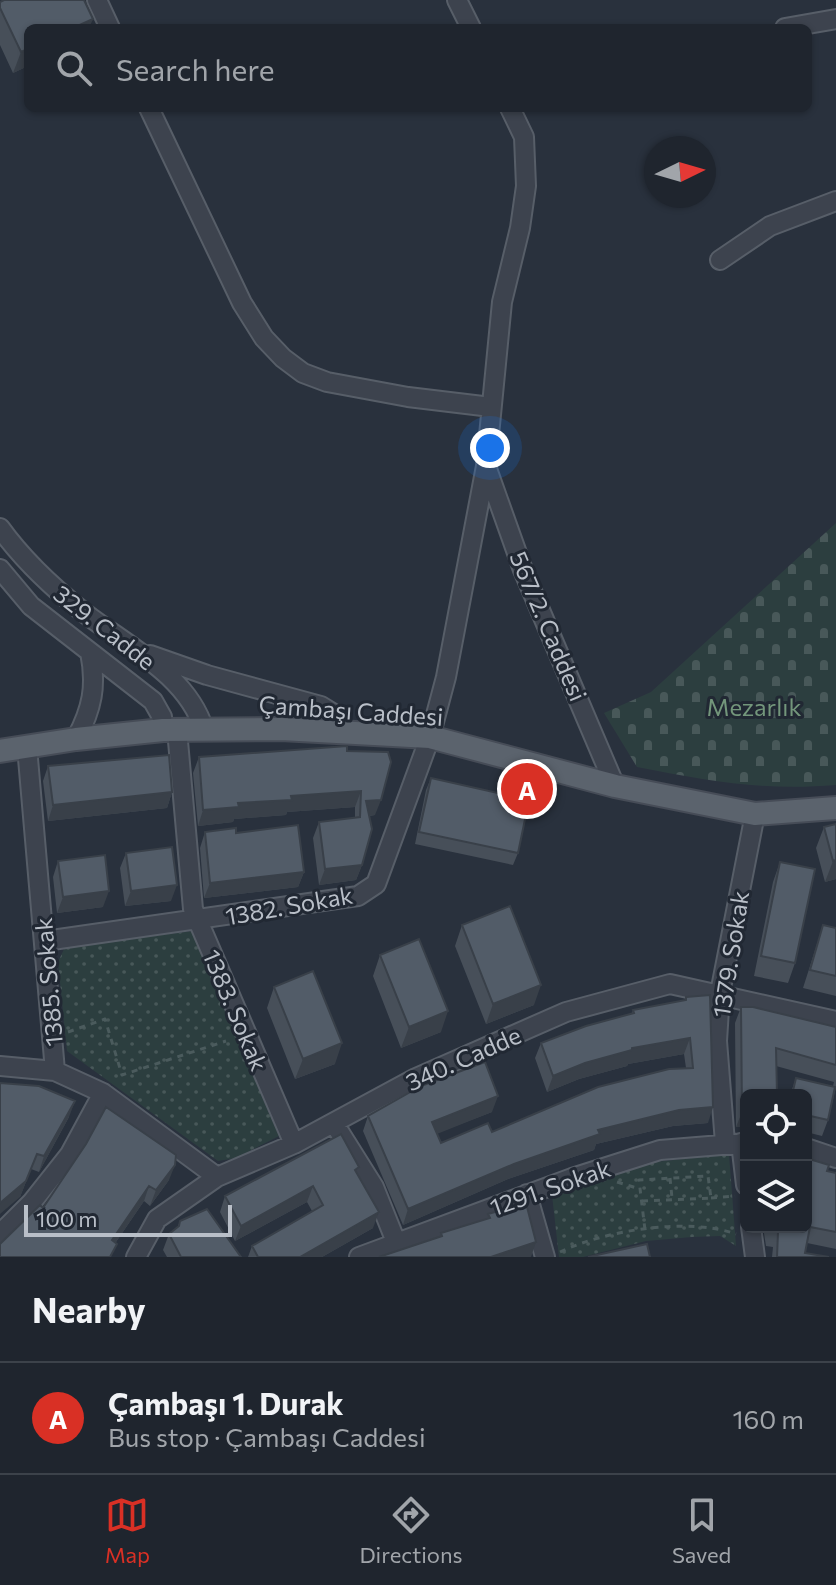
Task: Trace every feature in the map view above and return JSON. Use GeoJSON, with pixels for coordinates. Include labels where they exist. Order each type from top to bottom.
{"type":"FeatureCollection","features":[{"type":"Feature","properties":{"kind":"main road","name":"Çambaşı Caddesi"},"geometry":{"type":"LineString","coordinates":[[0,751],[76,739],[170,730],[281,729],[430,737],[615,786],[755,814],[836,808]]}},
{"type":"Feature","properties":{"kind":"street"},"geometry":{"type":"LineString","coordinates":[[97,0],[108,24]]}},
{"type":"Feature","properties":{"kind":"street"},"geometry":{"type":"LineString","coordinates":[[457,0],[469,24]]}},
{"type":"Feature","properties":{"kind":"street"},"geometry":{"type":"LineString","coordinates":[[808,24],[836,19]]}},
{"type":"Feature","properties":{"kind":"street"},"geometry":{"type":"LineString","coordinates":[[151,112],[242,303],[264,338],[283,358],[303,373],[327,382],[408,397],[491,407]]}},
{"type":"Feature","properties":{"kind":"street","name":"1382. Sokak"},"geometry":{"type":"LineString","coordinates":[[45,941],[358,896],[376,884],[430,737],[446,677],[486,466],[502,302],[520,228],[526,186],[524,137],[512,112]]}},
{"type":"Feature","properties":{"kind":"street"},"geometry":{"type":"LineString","coordinates":[[720,260],[770,226],[836,201]]}},
{"type":"Feature","properties":{"kind":"street","name":"567/2. Caddesi"},"geometry":{"type":"LineString","coordinates":[[486,466],[523,570],[615,786]]}},
{"type":"Feature","properties":{"kind":"street","name":"329. Cadde"},"geometry":{"type":"LineString","coordinates":[[0,528],[65,598],[135,650],[186,695],[204,730]]}},
{"type":"Feature","properties":{"kind":"street","name":"329. Cadde"},"geometry":{"type":"LineString","coordinates":[[0,569],[31,606],[153,701],[170,730]]}},
{"type":"Feature","properties":{"kind":"street"},"geometry":{"type":"LineString","coordinates":[[135,650],[189,670],[321,706],[334,714],[346,732]]}},
{"type":"Feature","properties":{"kind":"street","name":"329. Cadde"},"geometry":{"type":"LineString","coordinates":[[76,739],[92,704],[94,673],[90,652]]}},
{"type":"Feature","properties":{"kind":"street","name":"1383. Sokak"},"geometry":{"type":"LineString","coordinates":[[170,730],[193,909],[294,1144]]}},
{"type":"Feature","properties":{"kind":"street","name":"1385. Sokak"},"geometry":{"type":"LineString","coordinates":[[27,747],[55,1071],[103,1093],[217,1177]]}},
{"type":"Feature","properties":{"kind":"street","name":"1379. Sokak"},"geometry":{"type":"LineString","coordinates":[[737,1143],[717,1041],[720,993],[755,814]]}},
{"type":"Feature","properties":{"kind":"street","name":"340. Cadde"},"geometry":{"type":"LineString","coordinates":[[136,1257],[157,1219],[217,1177],[294,1144],[416,1078],[566,1012],[670,984],[836,1021]]}},
{"type":"Feature","properties":{"kind":"street"},"geometry":{"type":"LineString","coordinates":[[0,1066],[55,1071]]}},
{"type":"Feature","properties":{"kind":"street"},"geometry":{"type":"LineString","coordinates":[[0,1234],[32,1202],[70,1154],[103,1093]]}},
{"type":"Feature","properties":{"kind":"street"},"geometry":{"type":"LineString","coordinates":[[333,1122],[374,1187],[396,1242]]}},
{"type":"Feature","properties":{"kind":"street","name":"1291. Sokak"},"geometry":{"type":"LineString","coordinates":[[359,1257],[527,1194],[660,1150],[737,1143]]}},
{"type":"Feature","properties":{"kind":"street"},"geometry":{"type":"LineString","coordinates":[[812,1150],[836,1158]]}},
{"type":"Feature","properties":{"kind":"street"},"geometry":{"type":"LineString","coordinates":[[527,1194],[552,1255]]}},
{"type":"Feature","properties":{"kind":"street"},"geometry":{"type":"LineString","coordinates":[[150,1233],[156,1257]]}},
{"type":"Feature","properties":{"kind":"path"},"geometry":{"type":"LineString","coordinates":[[53,1037],[105,1019],[122,1075],[226,1041]]}},
{"type":"Feature","properties":{"kind":"path"},"geometry":{"type":"LineString","coordinates":[[645,1230],[639,1180],[708,1176],[711,1198]]}},
{"type":"Feature","properties":{"kind":"path"},"geometry":{"type":"LineString","coordinates":[[670,1178],[672,1200]]}},
{"type":"Feature","properties":{"kind":"path"},"geometry":{"type":"LineString","coordinates":[[642,1201],[740,1196]]}},
{"type":"Feature","properties":{"kind":"path"},"geometry":{"type":"LineString","coordinates":[[552,1255],[590,1240],[645,1230],[711,1227],[753,1241]]}},
{"type":"Feature","properties":{"kind":"green space","name":"Mezarlık"},"geometry":{"type":"Polygon","coordinates":[[[836,523],[836,785],[784,787],[736,784],[637,767],[604,713],[651,692],[836,523]]]}},
{"type":"Feature","properties":{"kind":"green space"},"geometry":{"type":"Polygon","coordinates":[[[193,931],[279,1136],[236,1158],[218,1161],[67,1051],[58,962],[65,947],[193,931]]]}},
{"type":"Feature","properties":{"kind":"green space"},"geometry":{"type":"Polygon","coordinates":[[[729,1154],[736,1246],[720,1236],[692,1237],[646,1241],[583,1257],[559,1257],[552,1195],[637,1164],[729,1154]]]}},
{"type":"Feature","properties":{"kind":"building"},"geometry":{"type":"Polygon","coordinates":[[[84,0],[93,19],[82,24],[24,24],[24,51],[21,52],[0,2],[84,0]]]}},
{"type":"Feature","properties":{"kind":"building"},"geometry":{"type":"Polygon","coordinates":[[[347,746],[347,751],[388,752],[391,762],[381,800],[366,801],[372,829],[362,865],[325,869],[319,822],[360,817],[361,791],[291,796],[292,800],[238,803],[239,807],[203,810],[199,757],[347,746]]]}},
{"type":"Feature","properties":{"kind":"building"},"geometry":{"type":"Polygon","coordinates":[[[169,755],[172,792],[53,805],[48,766],[169,755]]]}},
{"type":"Feature","properties":{"kind":"building"},"geometry":{"type":"Polygon","coordinates":[[[431,778],[529,800],[518,853],[419,832],[431,778]]]}},
{"type":"Feature","properties":{"kind":"building"},"geometry":{"type":"Polygon","coordinates":[[[836,824],[836,860],[833,861],[824,827],[836,824]]]}},
{"type":"Feature","properties":{"kind":"building"},"geometry":{"type":"Polygon","coordinates":[[[298,825],[304,872],[210,883],[205,832],[236,828],[236,833],[298,825]]]}},
{"type":"Feature","properties":{"kind":"building"},"geometry":{"type":"Polygon","coordinates":[[[172,847],[177,885],[131,891],[126,853],[172,847]]]}},
{"type":"Feature","properties":{"kind":"building"},"geometry":{"type":"Polygon","coordinates":[[[105,855],[109,891],[63,897],[58,861],[105,855]]]}},
{"type":"Feature","properties":{"kind":"building"},"geometry":{"type":"Polygon","coordinates":[[[780,862],[815,869],[795,963],[761,956],[780,862]]]}},
{"type":"Feature","properties":{"kind":"building"},"geometry":{"type":"Polygon","coordinates":[[[510,906],[541,985],[493,1004],[462,925],[510,906]]]}},
{"type":"Feature","properties":{"kind":"building"},"geometry":{"type":"Polygon","coordinates":[[[823,925],[836,928],[836,976],[810,970],[823,925]]]}},
{"type":"Feature","properties":{"kind":"building"},"geometry":{"type":"Polygon","coordinates":[[[419,939],[448,1011],[409,1027],[380,955],[419,939]]]}},
{"type":"Feature","properties":{"kind":"building"},"geometry":{"type":"Polygon","coordinates":[[[313,971],[342,1043],[303,1059],[274,987],[313,971]]]}},
{"type":"Feature","properties":{"kind":"building"},"geometry":{"type":"Polygon","coordinates":[[[710,995],[713,1107],[679,1110],[598,1130],[600,1134],[514,1164],[408,1209],[368,1116],[421,1086],[485,1062],[498,1096],[432,1122],[441,1143],[488,1123],[492,1132],[598,1087],[669,1069],[693,1068],[690,1038],[632,1048],[553,1076],[541,1043],[634,1013],[633,1010],[686,1000],[686,997],[710,995]]]}},
{"type":"Feature","properties":{"kind":"building"},"geometry":{"type":"Polygon","coordinates":[[[741,1007],[753,1007],[836,1027],[836,1065],[776,1048],[777,1089],[742,1089],[741,1007]]]}},
{"type":"Feature","properties":{"kind":"building"},"geometry":{"type":"Polygon","coordinates":[[[796,1078],[835,1087],[828,1120],[812,1116],[812,1089],[793,1089],[796,1078]]]}},
{"type":"Feature","properties":{"kind":"building"},"geometry":{"type":"Polygon","coordinates":[[[0,1083],[39,1086],[75,1101],[44,1156],[37,1154],[26,1181],[0,1203],[0,1083]]]}},
{"type":"Feature","properties":{"kind":"building"},"geometry":{"type":"Polygon","coordinates":[[[106,1107],[176,1155],[175,1165],[156,1190],[149,1186],[112,1240],[117,1244],[110,1257],[0,1257],[0,1244],[40,1205],[43,1208],[86,1144],[106,1107]]]}},
{"type":"Feature","properties":{"kind":"building"},"geometry":{"type":"Polygon","coordinates":[[[341,1134],[359,1167],[355,1170],[379,1212],[300,1257],[258,1257],[252,1246],[323,1205],[313,1186],[241,1226],[225,1196],[341,1134]]]}},
{"type":"Feature","properties":{"kind":"building"},"geometry":{"type":"Polygon","coordinates":[[[812,1160],[829,1165],[827,1171],[836,1173],[836,1232],[812,1227],[812,1160]]]}},
{"type":"Feature","properties":{"kind":"building"},"geometry":{"type":"Polygon","coordinates":[[[526,1203],[536,1242],[491,1257],[379,1257],[490,1218],[488,1214],[526,1203]]]}},
{"type":"Feature","properties":{"kind":"building"},"geometry":{"type":"Polygon","coordinates":[[[207,1209],[241,1257],[181,1257],[169,1234],[179,1226],[180,1221],[207,1209]]]}},
{"type":"Feature","properties":{"kind":"building"},"geometry":{"type":"Polygon","coordinates":[[[778,1233],[809,1233],[805,1253],[829,1257],[777,1257],[778,1233]]]}},
{"type":"Feature","properties":{"kind":"building"},"geometry":{"type":"Polygon","coordinates":[[[647,1244],[650,1257],[588,1257],[647,1244]]]}},
{"type":"Feature","properties":{"kind":"place","name":"Çambaşı 1. Durak"},"geometry":{"type":"Point","coordinates":[527,789]}}]}
